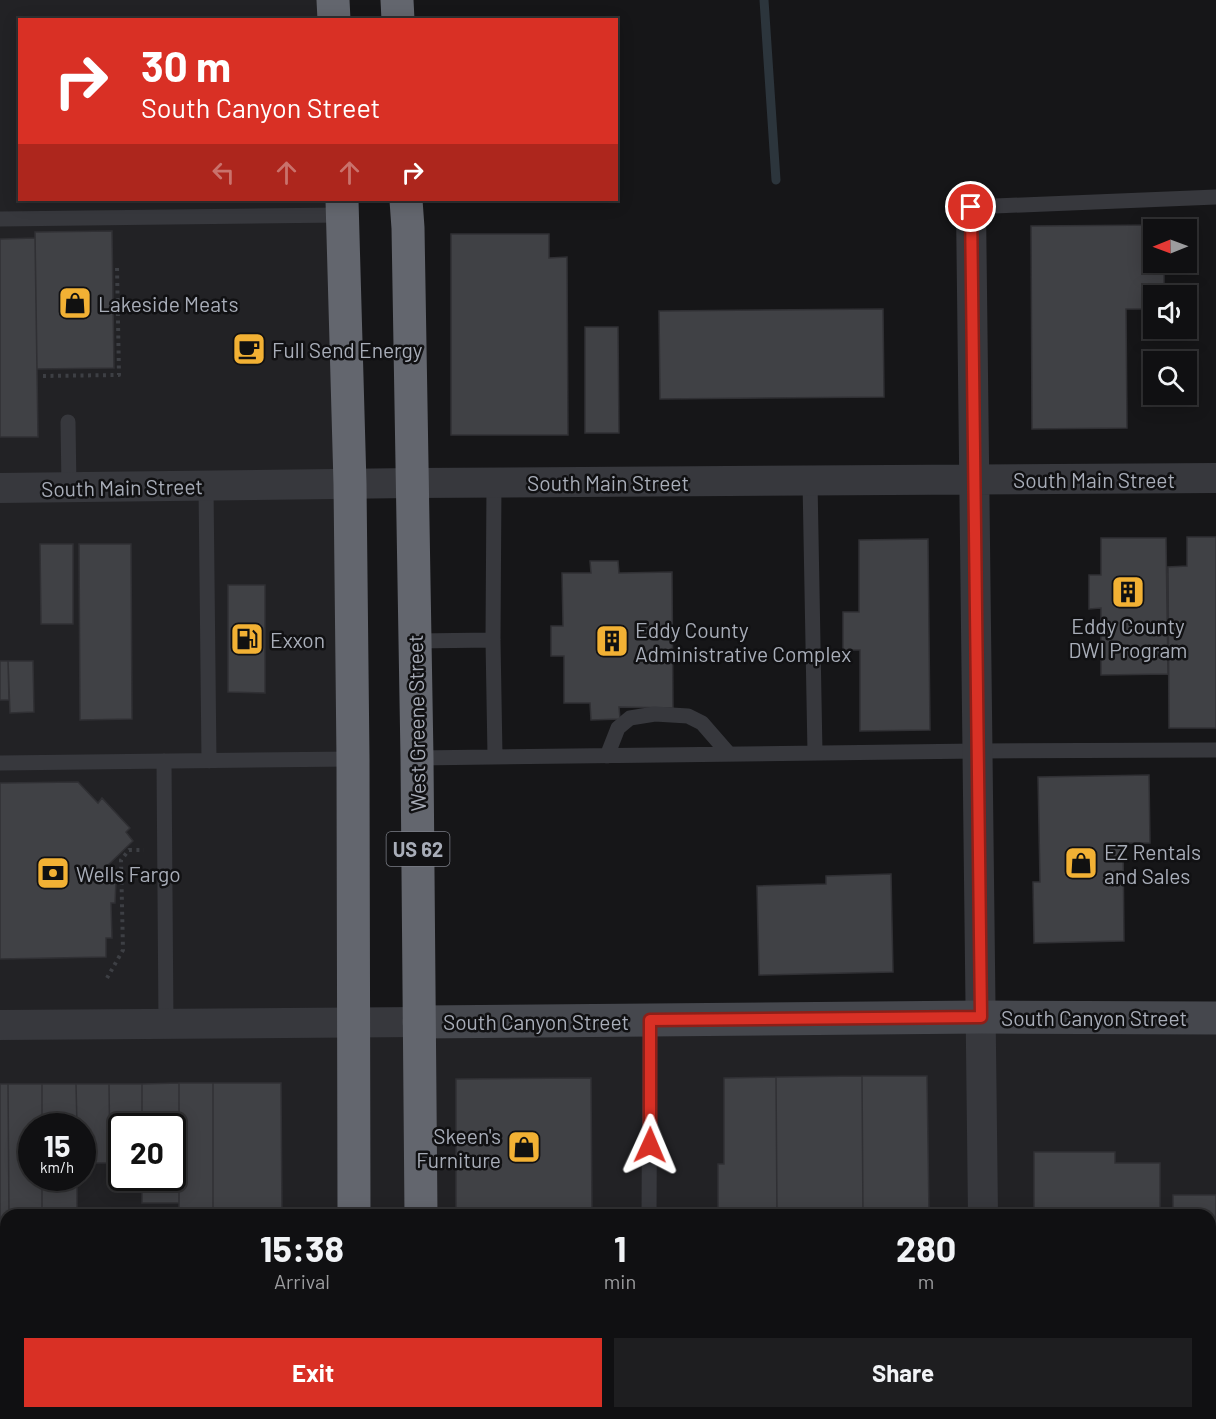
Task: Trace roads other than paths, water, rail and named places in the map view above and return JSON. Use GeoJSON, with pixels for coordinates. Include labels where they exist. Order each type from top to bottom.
{"type":"FeatureCollection","features":[{"type":"Feature","properties":{"kind":"highway"},"geometry":{"type":"LineString","coordinates":[[333,0],[334,18]]}},
{"type":"Feature","properties":{"kind":"highway"},"geometry":{"type":"LineString","coordinates":[[397,0],[398,18]]}},
{"type":"Feature","properties":{"kind":"highway","name":"US 62"},"geometry":{"type":"LineString","coordinates":[[406,201],[412,483]]}},
{"type":"Feature","properties":{"kind":"highway"},"geometry":{"type":"LineString","coordinates":[[342,207],[350,484],[354,1209]]}},
{"type":"Feature","properties":{"kind":"highway","name":"West Greene Street"},"geometry":{"type":"LineString","coordinates":[[412,483],[421,1209]]}},
{"type":"Feature","properties":{"kind":"street"},"geometry":{"type":"LineString","coordinates":[[971,207],[982,1209]]}},
{"type":"Feature","properties":{"kind":"street","name":"South Main Street"},"geometry":{"type":"LineString","coordinates":[[0,489],[494,482],[1216,478]]}},
{"type":"Feature","properties":{"kind":"street","name":"South Canyon Street"},"geometry":{"type":"LineString","coordinates":[[0,1025],[981,1017],[1216,1018]]}},
{"type":"Feature","properties":{"kind":"lane"},"geometry":{"type":"LineString","coordinates":[[971,207],[1216,197]]}},
{"type":"Feature","properties":{"kind":"lane"},"geometry":{"type":"LineString","coordinates":[[0,219],[342,207]]}},
{"type":"Feature","properties":{"kind":"lane"},"geometry":{"type":"LineString","coordinates":[[68,422],[69,488]]}},
{"type":"Feature","properties":{"kind":"lane"},"geometry":{"type":"LineString","coordinates":[[810,481],[815,753]]}},
{"type":"Feature","properties":{"kind":"lane"},"geometry":{"type":"LineString","coordinates":[[494,482],[495,756]]}},
{"type":"Feature","properties":{"kind":"lane"},"geometry":{"type":"LineString","coordinates":[[206,486],[209,761]]}},
{"type":"Feature","properties":{"kind":"lane"},"geometry":{"type":"LineString","coordinates":[[415,641],[493,640]]}},
{"type":"Feature","properties":{"kind":"lane"},"geometry":{"type":"LineString","coordinates":[[607,756],[618,728],[630,718],[655,714],[688,716],[702,723],[729,754]]}},
{"type":"Feature","properties":{"kind":"lane"},"geometry":{"type":"LineString","coordinates":[[417,758],[1216,750]]}},
{"type":"Feature","properties":{"kind":"lane"},"geometry":{"type":"LineString","coordinates":[[0,763],[353,759]]}},
{"type":"Feature","properties":{"kind":"lane"},"geometry":{"type":"LineString","coordinates":[[164,761],[166,1024]]}},
{"type":"Feature","properties":{"kind":"lane"},"geometry":{"type":"LineString","coordinates":[[649,1209],[650,1020]]}},
{"type":"Feature","properties":{"kind":"waterway"},"geometry":{"type":"LineString","coordinates":[[764,0],[776,180]]}},
{"type":"Feature","properties":{"kind":"place","name":"Lakeside Meats"},"geometry":{"type":"Point","coordinates":[75,303]}},
{"type":"Feature","properties":{"kind":"place","name":"Full Send Energy"},"geometry":{"type":"Point","coordinates":[249,349]}},
{"type":"Feature","properties":{"kind":"place","name":"Eddy County DWI Program"},"geometry":{"type":"Point","coordinates":[1128,592]}},
{"type":"Feature","properties":{"kind":"place","name":"Exxon"},"geometry":{"type":"Point","coordinates":[247,639]}},
{"type":"Feature","properties":{"kind":"place","name":"Eddy County Administrative Complex"},"geometry":{"type":"Point","coordinates":[612,641]}},
{"type":"Feature","properties":{"kind":"place","name":"EZ Rentals and Sales"},"geometry":{"type":"Point","coordinates":[1081,863]}},
{"type":"Feature","properties":{"kind":"place","name":"Wells Fargo"},"geometry":{"type":"Point","coordinates":[53,873]}},
{"type":"Feature","properties":{"kind":"place","name":"Skeen's Furniture"},"geometry":{"type":"Point","coordinates":[524,1147]}}]}
